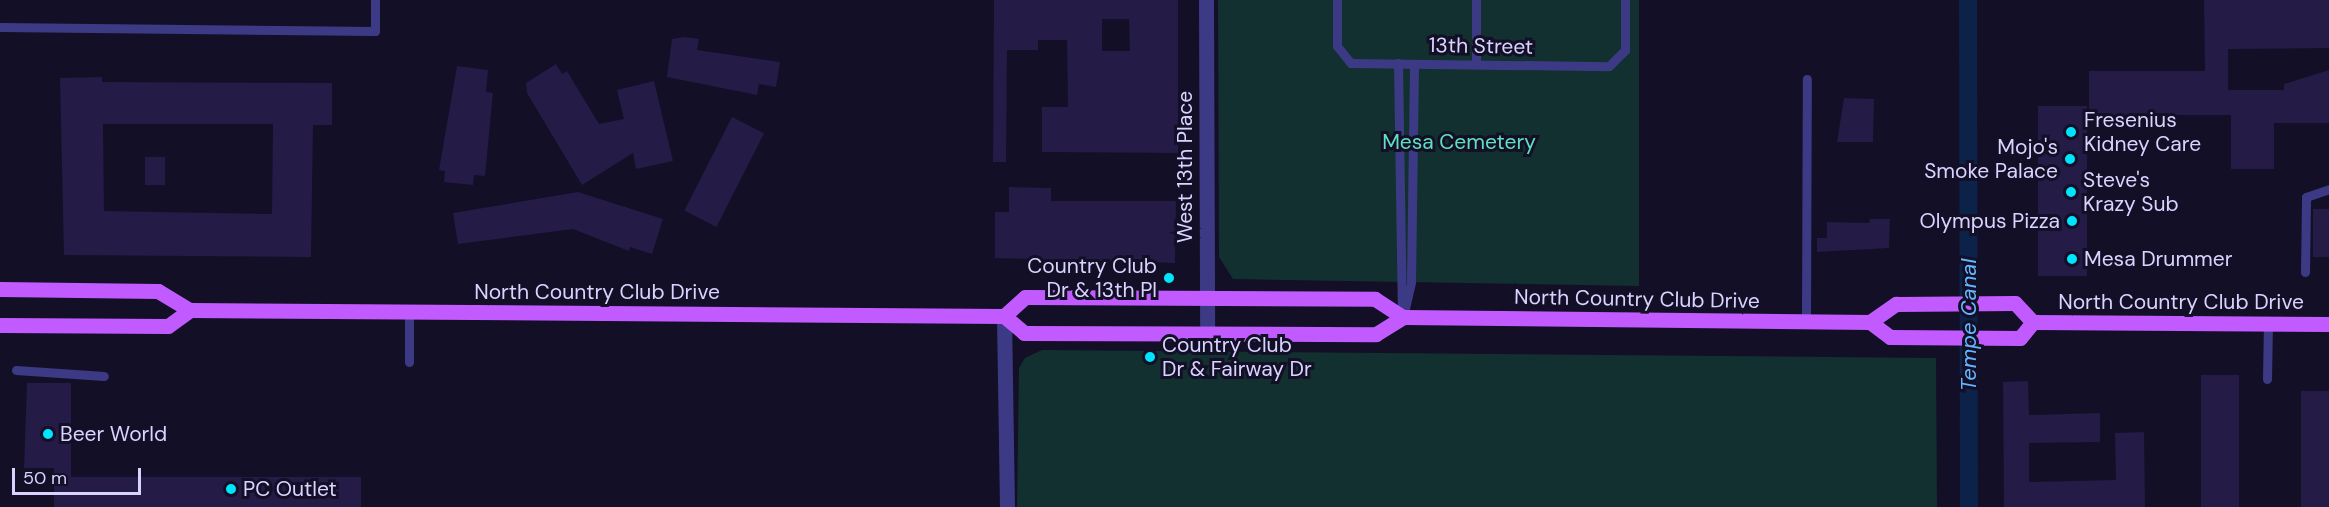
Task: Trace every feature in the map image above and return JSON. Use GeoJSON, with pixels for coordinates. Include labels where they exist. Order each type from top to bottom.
{"type":"FeatureCollection","features":[{"type":"Feature","properties":{"kind":"main road"},"geometry":{"type":"LineString","coordinates":[[0,289],[158,291],[190,310],[168,326],[0,326]]}},
{"type":"Feature","properties":{"kind":"main road"},"geometry":{"type":"LineString","coordinates":[[1025,297],[1207,299],[1375,299],[1403,317],[1376,334],[1207,335],[1024,333],[1004,316],[1025,297]]}},
{"type":"Feature","properties":{"kind":"main road","name":"North Country Club Drive"},"geometry":{"type":"LineString","coordinates":[[1403,317],[1870,322],[1896,304],[2015,303],[2033,322],[2329,324]]}},
{"type":"Feature","properties":{"kind":"main road","name":"North Country Club Drive"},"geometry":{"type":"LineString","coordinates":[[190,310],[1004,316]]}},
{"type":"Feature","properties":{"kind":"main road","name":"North Country Club Drive"},"geometry":{"type":"LineString","coordinates":[[1870,322],[1890,337],[1984,338],[2020,338],[2033,322]]}},
{"type":"Feature","properties":{"kind":"street","name":"West 13th Place"},"geometry":{"type":"LineString","coordinates":[[1206,0],[1207,335]]}},
{"type":"Feature","properties":{"kind":"street"},"geometry":{"type":"LineString","coordinates":[[1004,316],[1007,507]]}},
{"type":"Feature","properties":{"kind":"lane"},"geometry":{"type":"LineString","coordinates":[[0,27],[375,31],[375,0]]}},
{"type":"Feature","properties":{"kind":"lane","name":"13th Street"},"geometry":{"type":"LineString","coordinates":[[1336,0],[1336,46],[1351,63],[1609,66],[1624,50],[1624,0]]}},
{"type":"Feature","properties":{"kind":"lane"},"geometry":{"type":"LineString","coordinates":[[1476,0],[1476,64]]}},
{"type":"Feature","properties":{"kind":"lane"},"geometry":{"type":"LineString","coordinates":[[1398,63],[1397,258],[1403,317]]}},
{"type":"Feature","properties":{"kind":"lane"},"geometry":{"type":"LineString","coordinates":[[1403,317],[1411,282],[1414,64]]}},
{"type":"Feature","properties":{"kind":"lane"},"geometry":{"type":"LineString","coordinates":[[1806,322],[1807,79]]}},
{"type":"Feature","properties":{"kind":"lane"},"geometry":{"type":"LineString","coordinates":[[2305,272],[2306,197],[2329,189]]}},
{"type":"Feature","properties":{"kind":"lane"},"geometry":{"type":"LineString","coordinates":[[409,311],[409,362]]}},
{"type":"Feature","properties":{"kind":"lane"},"geometry":{"type":"LineString","coordinates":[[2267,379],[2268,323]]}},
{"type":"Feature","properties":{"kind":"lane"},"geometry":{"type":"LineString","coordinates":[[16,370],[104,376]]}},
{"type":"Feature","properties":{"kind":"green space","name":"Mesa Cemetery"},"geometry":{"type":"Polygon","coordinates":[[[1218,0],[1639,0],[1639,286],[1233,279],[1219,257],[1218,0]]]}},
{"type":"Feature","properties":{"kind":"green space"},"geometry":{"type":"Polygon","coordinates":[[[1042,350],[1936,358],[1937,507],[1017,507],[1019,368],[1025,358],[1042,350]]]}},
{"type":"Feature","properties":{"kind":"building"},"geometry":{"type":"Polygon","coordinates":[[[994,0],[1178,0],[1178,153],[1042,152],[1042,107],[1068,107],[1067,40],[1038,40],[1038,50],[1007,50],[1006,162],[993,162],[994,0]],[[1102,19],[1102,51],[1130,51],[1129,19],[1102,19]]]}},
{"type":"Feature","properties":{"kind":"building"},"geometry":{"type":"Polygon","coordinates":[[[2204,0],[2329,0],[2329,48],[2228,49],[2228,90],[2284,90],[2284,84],[2329,70],[2329,123],[2274,123],[2274,169],[2231,169],[2231,115],[2089,115],[2089,71],[2205,71],[2204,0]]]}},
{"type":"Feature","properties":{"kind":"building"},"geometry":{"type":"Polygon","coordinates":[[[684,37],[699,39],[697,50],[780,62],[776,87],[759,84],[757,95],[667,77],[672,39],[684,37]]]}},
{"type":"Feature","properties":{"kind":"building"},"geometry":{"type":"Polygon","coordinates":[[[556,64],[562,74],[567,71],[599,124],[624,119],[617,90],[654,81],[673,161],[636,169],[633,153],[582,185],[527,93],[526,83],[556,64]]]}},
{"type":"Feature","properties":{"kind":"building"},"geometry":{"type":"Polygon","coordinates":[[[457,66],[488,70],[486,92],[493,93],[485,176],[474,175],[473,185],[444,182],[445,171],[439,170],[457,66]]]}},
{"type":"Feature","properties":{"kind":"building"},"geometry":{"type":"Polygon","coordinates":[[[102,77],[102,82],[332,83],[332,125],[313,125],[311,257],[64,255],[60,78],[102,77]],[[103,124],[104,211],[272,214],[273,124],[103,124]]]}},
{"type":"Feature","properties":{"kind":"building"},"geometry":{"type":"Polygon","coordinates":[[[1844,98],[1874,99],[1873,142],[1837,142],[1844,98]]]}},
{"type":"Feature","properties":{"kind":"building"},"geometry":{"type":"Polygon","coordinates":[[[2038,106],[2087,106],[2087,276],[2038,276],[2038,106]]]}},
{"type":"Feature","properties":{"kind":"building"},"geometry":{"type":"Polygon","coordinates":[[[732,117],[764,133],[716,227],[684,211],[732,117]]]}},
{"type":"Feature","properties":{"kind":"building"},"geometry":{"type":"Polygon","coordinates":[[[145,157],[165,157],[165,185],[145,185],[145,157]]]}},
{"type":"Feature","properties":{"kind":"building"},"geometry":{"type":"Polygon","coordinates":[[[1009,187],[1051,188],[1051,201],[1176,201],[1175,263],[995,258],[995,212],[1009,212],[1009,187]]]}},
{"type":"Feature","properties":{"kind":"building"},"geometry":{"type":"Polygon","coordinates":[[[578,192],[663,219],[652,254],[630,247],[629,251],[573,229],[458,244],[453,213],[578,192]]]}},
{"type":"Feature","properties":{"kind":"building"},"geometry":{"type":"Polygon","coordinates":[[[2313,209],[2329,209],[2329,257],[2313,257],[2313,209]]]}},
{"type":"Feature","properties":{"kind":"building"},"geometry":{"type":"Polygon","coordinates":[[[1870,219],[1890,219],[1889,248],[1817,252],[1817,238],[1827,238],[1827,222],[1869,223],[1870,219]]]}},
{"type":"Feature","properties":{"kind":"building"},"geometry":{"type":"Polygon","coordinates":[[[2201,375],[2239,375],[2239,507],[2201,507],[2201,375]]]}},
{"type":"Feature","properties":{"kind":"building"},"geometry":{"type":"Polygon","coordinates":[[[2028,381],[2029,415],[2100,413],[2100,442],[2029,443],[2029,482],[2116,480],[2115,433],[2144,432],[2145,507],[2004,507],[2003,382],[2028,381]]]}},
{"type":"Feature","properties":{"kind":"building"},"geometry":{"type":"Polygon","coordinates":[[[27,383],[71,383],[71,477],[361,477],[361,507],[54,507],[54,468],[24,468],[27,383]]]}},
{"type":"Feature","properties":{"kind":"building"},"geometry":{"type":"Polygon","coordinates":[[[2301,391],[2329,391],[2329,507],[2301,507],[2301,391]]]}},
{"type":"Feature","properties":{"kind":"waterway","name":"Tempe Canal"},"geometry":{"type":"LineString","coordinates":[[1968,0],[1969,507]]}},
{"type":"Feature","properties":{"kind":"place","name":"Fresenius Kidney Care"},"geometry":{"type":"Point","coordinates":[2071,132]}},
{"type":"Feature","properties":{"kind":"place","name":"Mojo's Smoke Palace"},"geometry":{"type":"Point","coordinates":[2070,159]}},
{"type":"Feature","properties":{"kind":"place","name":"Steve's Krazy Sub"},"geometry":{"type":"Point","coordinates":[2071,192]}},
{"type":"Feature","properties":{"kind":"place","name":"Olympus Pizza"},"geometry":{"type":"Point","coordinates":[2072,221]}},
{"type":"Feature","properties":{"kind":"place","name":"Mesa Drummer"},"geometry":{"type":"Point","coordinates":[2072,259]}},
{"type":"Feature","properties":{"kind":"place","name":"Country Club Dr & 13th Pl"},"geometry":{"type":"Point","coordinates":[1169,278]}},
{"type":"Feature","properties":{"kind":"place","name":"Country Club Dr & Fairway Dr"},"geometry":{"type":"Point","coordinates":[1150,357]}},
{"type":"Feature","properties":{"kind":"place","name":"Beer World"},"geometry":{"type":"Point","coordinates":[48,434]}},
{"type":"Feature","properties":{"kind":"place","name":"PC Outlet"},"geometry":{"type":"Point","coordinates":[231,489]}}]}
